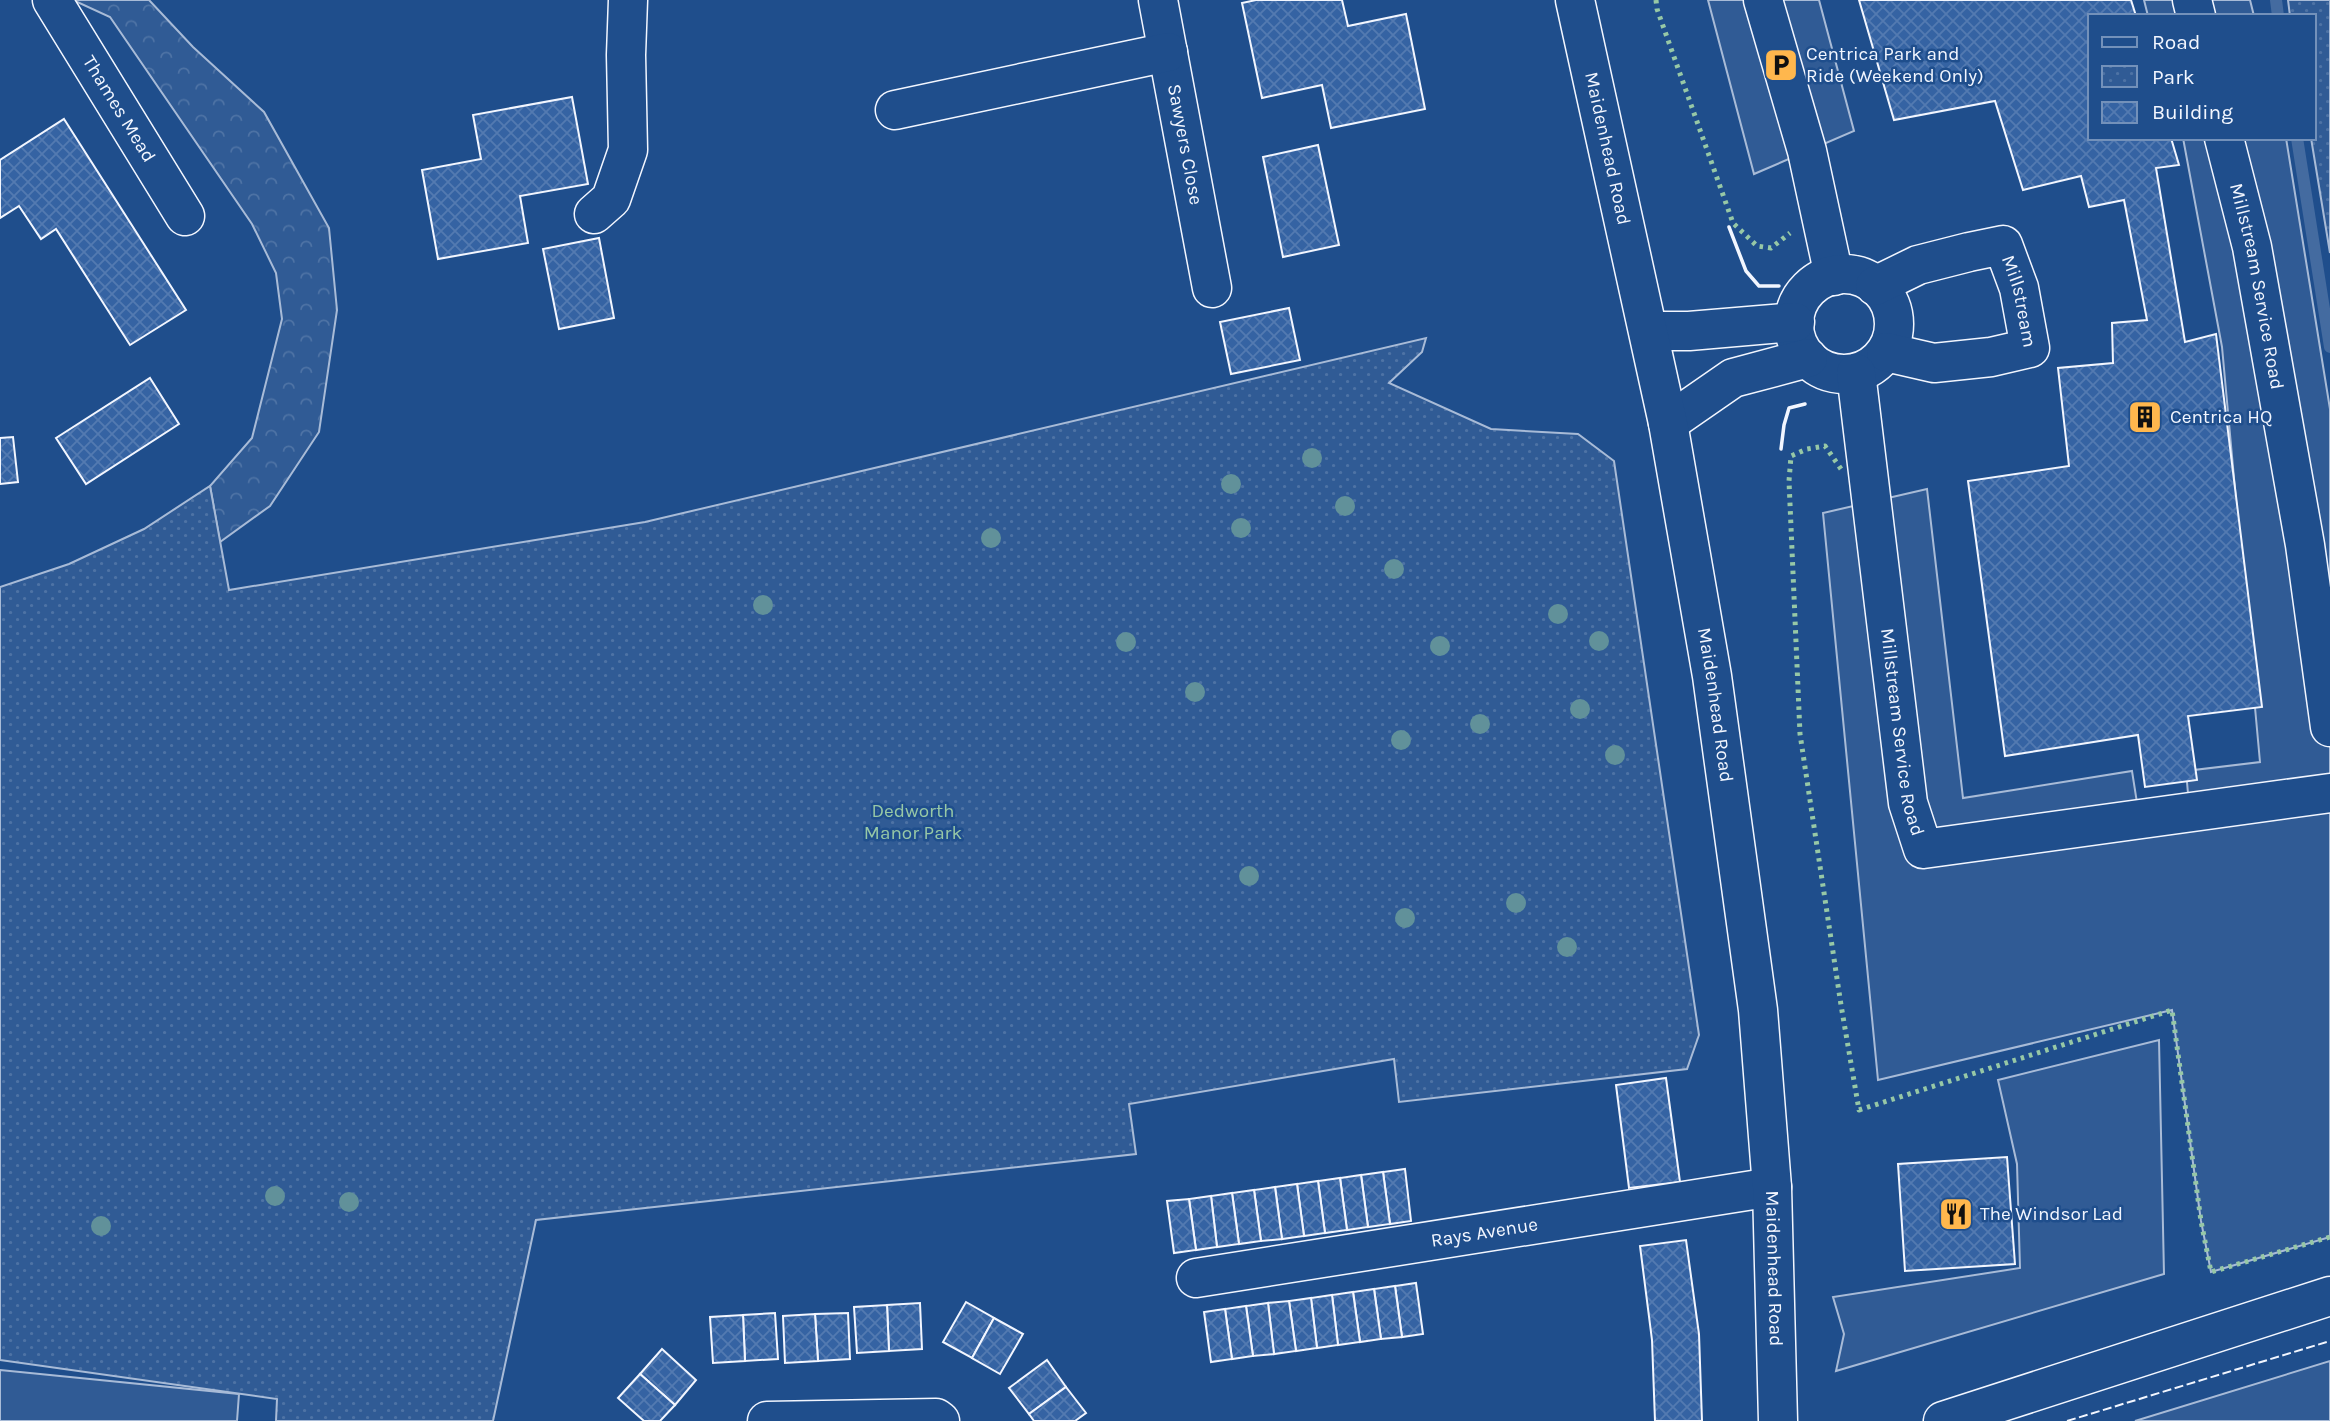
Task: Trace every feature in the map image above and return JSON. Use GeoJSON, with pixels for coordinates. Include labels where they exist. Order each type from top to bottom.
{"type":"FeatureCollection","features":[{"type":"Feature","properties":{"kind":"main road","name":"Thames Mead"},"geometry":{"type":"LineString","coordinates":[[52,0],[185,216]]}},
{"type":"Feature","properties":{"kind":"main road"},"geometry":{"type":"LineString","coordinates":[[594,214],[611,200],[628,150],[628,0]]}},
{"type":"Feature","properties":{"kind":"main road","name":"Sawyers Close"},"geometry":{"type":"LineString","coordinates":[[1158,0],[1212,288]]}},
{"type":"Feature","properties":{"kind":"main road","name":"Maidenhead Road"},"geometry":{"type":"LineString","coordinates":[[1575,0],[1650,331],[1713,676],[1758,1010],[1772,1187],[1778,1421]]}},
{"type":"Feature","properties":{"kind":"main road"},"geometry":{"type":"LineString","coordinates":[[1763,0],[1807,151],[1834,276]]}},
{"type":"Feature","properties":{"kind":"main road"},"geometry":{"type":"LineString","coordinates":[[895,110],[1168,52]]}},
{"type":"Feature","properties":{"kind":"main road","name":"Millstream Service Road"},"geometry":{"type":"LineString","coordinates":[[2224,140],[2254,260],[2305,545],[2330,727]]}},
{"type":"Feature","properties":{"kind":"main road","name":"Millstream"},"geometry":{"type":"LineString","coordinates":[[1871,362],[1934,363],[2030,348],[2019,288],[2003,245],[1918,265],[1875,286]]}},
{"type":"Feature","properties":{"kind":"main road"},"geometry":{"type":"LineString","coordinates":[[1834,276],[1864,278],[1875,286],[1892,310],[1894,325],[1892,339],[1871,362],[1840,374],[1828,372],[1808,358],[1800,347],[1795,322],[1803,295],[1813,285],[1834,276]]}},
{"type":"Feature","properties":{"kind":"main road"},"geometry":{"type":"LineString","coordinates":[[1650,331],[1689,331],[1795,322]]}},
{"type":"Feature","properties":{"kind":"main road"},"geometry":{"type":"LineString","coordinates":[[1668,423],[1734,378],[1808,358]]}},
{"type":"Feature","properties":{"kind":"main road","name":"Millstream Service Road"},"geometry":{"type":"LineString","coordinates":[[1871,362],[1908,803],[1923,849],[2330,793]]}},
{"type":"Feature","properties":{"kind":"main road","name":"Rays Avenue"},"geometry":{"type":"LineString","coordinates":[[1196,1278],[1772,1187]]}},
{"type":"Feature","properties":{"kind":"main road"},"geometry":{"type":"LineString","coordinates":[[1943,1421],[2330,1296]]}},
{"type":"Feature","properties":{"kind":"main road"},"geometry":{"type":"LineString","coordinates":[[767,1421],[936,1418],[940,1421]]}},
{"type":"Feature","properties":{"kind":"shaded area","name":"Centrica Park and Ride (Weekend Only)"},"geometry":{"type":"Polygon","coordinates":[[[1708,0],[1819,0],[1854,131],[1754,174],[1708,0]]]}},
{"type":"Feature","properties":{"kind":"shaded area"},"geometry":{"type":"Polygon","coordinates":[[[2144,0],[2250,0],[2254,14],[2148,14],[2144,0]]]}},
{"type":"Feature","properties":{"kind":"shaded area"},"geometry":{"type":"Polygon","coordinates":[[[2183,140],[2286,140],[2330,409],[2330,1237],[2211,1272],[2201,1221],[2172,1010],[1878,1080],[1823,513],[1927,489],[1963,798],[2132,771],[2140,822],[2190,816],[2186,771],[2260,762],[2222,347],[2183,140]]]}},
{"type":"Feature","properties":{"kind":"shaded area"},"geometry":{"type":"Polygon","coordinates":[[[2159,1040],[2164,1274],[1836,1371],[1844,1334],[1833,1297],[2020,1268],[2017,1164],[1998,1080],[2159,1040]]]}},
{"type":"Feature","properties":{"kind":"shaded area"},"geometry":{"type":"Polygon","coordinates":[[[2330,1361],[2330,1421],[2135,1421],[2330,1361]]]}},
{"type":"Feature","properties":{"kind":"shaded area"},"geometry":{"type":"Polygon","coordinates":[[[0,1370],[239,1394],[237,1421],[0,1421],[0,1370]]]}},
{"type":"Feature","properties":{"kind":"green space"},"geometry":{"type":"Polygon","coordinates":[[[73,0],[149,0],[193,47],[264,112],[329,228],[337,310],[319,432],[270,506],[220,542],[210,486],[252,438],[282,319],[276,273],[252,224],[110,17],[73,0]]]}},
{"type":"Feature","properties":{"kind":"green space"},"geometry":{"type":"Polygon","coordinates":[[[2288,0],[2330,0],[2330,253],[2311,140],[2316,140],[2316,14],[2290,14],[2288,0]]]}},
{"type":"Feature","properties":{"kind":"green space","name":"Dedworth Manor Park"},"geometry":{"type":"Polygon","coordinates":[[[1426,338],[1422,352],[1389,383],[1491,429],[1578,434],[1614,461],[1699,1035],[1687,1069],[1399,1102],[1394,1059],[1129,1104],[1136,1154],[536,1220],[493,1421],[276,1421],[277,1399],[0,1360],[0,587],[69,564],[144,529],[210,486],[229,590],[645,522],[1426,338]]]}},
{"type":"Feature","properties":{"kind":"building"},"geometry":{"type":"Polygon","coordinates":[[[1256,0],[1342,0],[1348,26],[1406,14],[1425,109],[1331,128],[1322,85],[1262,98],[1242,3],[1256,0]]]}},
{"type":"Feature","properties":{"kind":"building","name":"Centrica HQ"},"geometry":{"type":"Polygon","coordinates":[[[1859,0],[2131,0],[2135,14],[2088,14],[2088,140],[2172,140],[2179,165],[2156,168],[2185,342],[2216,334],[2262,707],[2188,716],[2197,780],[2145,787],[2138,735],[2005,756],[1968,481],[2069,466],[2058,368],[2113,363],[2112,323],[2147,320],[2124,200],[2089,207],[2081,176],[2023,190],[1995,101],[1894,120],[1859,0]]]}},
{"type":"Feature","properties":{"kind":"building"},"geometry":{"type":"Polygon","coordinates":[[[572,97],[588,184],[520,196],[528,243],[438,259],[422,170],[481,159],[473,115],[572,97]]]}},
{"type":"Feature","properties":{"kind":"building"},"geometry":{"type":"Polygon","coordinates":[[[64,119],[186,310],[130,345],[56,229],[41,239],[19,206],[0,218],[0,160],[64,119]]]}},
{"type":"Feature","properties":{"kind":"building"},"geometry":{"type":"Polygon","coordinates":[[[1318,145],[1339,245],[1283,257],[1263,157],[1318,145]]]}},
{"type":"Feature","properties":{"kind":"building"},"geometry":{"type":"Polygon","coordinates":[[[599,238],[614,318],[559,329],[543,249],[599,238]]]}},
{"type":"Feature","properties":{"kind":"building"},"geometry":{"type":"Polygon","coordinates":[[[1289,308],[1300,360],[1231,374],[1220,322],[1289,308]]]}},
{"type":"Feature","properties":{"kind":"building"},"geometry":{"type":"Polygon","coordinates":[[[150,378],[179,424],[86,484],[56,438],[150,378]]]}},
{"type":"Feature","properties":{"kind":"building"},"geometry":{"type":"Polygon","coordinates":[[[13,437],[18,482],[0,484],[0,438],[13,437]]]}},
{"type":"Feature","properties":{"kind":"building"},"geometry":{"type":"Polygon","coordinates":[[[1666,1078],[1680,1182],[1629,1188],[1616,1085],[1666,1078]]]}},
{"type":"Feature","properties":{"kind":"building","name":"The Windsor Lad"},"geometry":{"type":"Polygon","coordinates":[[[2007,1157],[2015,1264],[1905,1271],[1898,1164],[2007,1157]]]}},
{"type":"Feature","properties":{"kind":"building"},"geometry":{"type":"Polygon","coordinates":[[[1405,1169],[1411,1221],[1390,1224],[1383,1172],[1405,1169]]]}},
{"type":"Feature","properties":{"kind":"building"},"geometry":{"type":"Polygon","coordinates":[[[1383,1172],[1390,1224],[1368,1227],[1361,1175],[1383,1172]]]}},
{"type":"Feature","properties":{"kind":"building"},"geometry":{"type":"Polygon","coordinates":[[[1361,1175],[1368,1227],[1347,1230],[1340,1178],[1361,1175]]]}},
{"type":"Feature","properties":{"kind":"building"},"geometry":{"type":"Polygon","coordinates":[[[1340,1178],[1347,1230],[1325,1233],[1318,1181],[1340,1178]]]}},
{"type":"Feature","properties":{"kind":"building"},"geometry":{"type":"Polygon","coordinates":[[[1318,1181],[1325,1233],[1304,1236],[1297,1184],[1318,1181]]]}},
{"type":"Feature","properties":{"kind":"building"},"geometry":{"type":"Polygon","coordinates":[[[1297,1184],[1304,1236],[1282,1239],[1275,1187],[1297,1184]]]}},
{"type":"Feature","properties":{"kind":"building"},"geometry":{"type":"Polygon","coordinates":[[[1275,1187],[1282,1239],[1261,1241],[1254,1190],[1275,1187]]]}},
{"type":"Feature","properties":{"kind":"building"},"geometry":{"type":"Polygon","coordinates":[[[1254,1190],[1261,1241],[1239,1244],[1232,1193],[1254,1190]]]}},
{"type":"Feature","properties":{"kind":"building"},"geometry":{"type":"Polygon","coordinates":[[[1232,1193],[1239,1244],[1217,1247],[1211,1196],[1232,1193]]]}},
{"type":"Feature","properties":{"kind":"building"},"geometry":{"type":"Polygon","coordinates":[[[1211,1196],[1217,1247],[1196,1250],[1189,1199],[1211,1196]]]}},
{"type":"Feature","properties":{"kind":"building"},"geometry":{"type":"Polygon","coordinates":[[[1189,1199],[1196,1250],[1174,1253],[1167,1201],[1189,1199]]]}},
{"type":"Feature","properties":{"kind":"building"},"geometry":{"type":"Polygon","coordinates":[[[1686,1240],[1699,1334],[1702,1421],[1655,1421],[1652,1340],[1640,1246],[1686,1240]]]}},
{"type":"Feature","properties":{"kind":"building"},"geometry":{"type":"Polygon","coordinates":[[[1416,1283],[1423,1334],[1402,1337],[1395,1286],[1416,1283]]]}},
{"type":"Feature","properties":{"kind":"building"},"geometry":{"type":"Polygon","coordinates":[[[1395,1286],[1402,1337],[1381,1339],[1374,1289],[1395,1286]]]}},
{"type":"Feature","properties":{"kind":"building"},"geometry":{"type":"Polygon","coordinates":[[[1374,1289],[1381,1339],[1360,1342],[1353,1292],[1374,1289]]]}},
{"type":"Feature","properties":{"kind":"building"},"geometry":{"type":"Polygon","coordinates":[[[1353,1292],[1360,1342],[1338,1345],[1332,1295],[1353,1292]]]}},
{"type":"Feature","properties":{"kind":"building"},"geometry":{"type":"Polygon","coordinates":[[[1332,1295],[1338,1345],[1317,1348],[1311,1298],[1332,1295]]]}},
{"type":"Feature","properties":{"kind":"building"},"geometry":{"type":"Polygon","coordinates":[[[1311,1298],[1317,1348],[1296,1351],[1289,1301],[1311,1298]]]}},
{"type":"Feature","properties":{"kind":"building"},"geometry":{"type":"Polygon","coordinates":[[[1289,1301],[1296,1351],[1274,1354],[1268,1303],[1289,1301]]]}},
{"type":"Feature","properties":{"kind":"building"},"geometry":{"type":"Polygon","coordinates":[[[966,1302],[994,1318],[972,1358],[943,1342],[966,1302]]]}},
{"type":"Feature","properties":{"kind":"building"},"geometry":{"type":"Polygon","coordinates":[[[920,1303],[922,1349],[889,1351],[887,1305],[920,1303]]]}},
{"type":"Feature","properties":{"kind":"building"},"geometry":{"type":"Polygon","coordinates":[[[1268,1303],[1274,1354],[1253,1356],[1246,1306],[1268,1303]]]}},
{"type":"Feature","properties":{"kind":"building"},"geometry":{"type":"Polygon","coordinates":[[[887,1305],[889,1351],[857,1353],[854,1307],[887,1305]]]}},
{"type":"Feature","properties":{"kind":"building"},"geometry":{"type":"Polygon","coordinates":[[[1246,1306],[1253,1356],[1232,1359],[1225,1309],[1246,1306]]]}},
{"type":"Feature","properties":{"kind":"building"},"geometry":{"type":"Polygon","coordinates":[[[1225,1309],[1232,1359],[1211,1362],[1204,1312],[1225,1309]]]}},
{"type":"Feature","properties":{"kind":"building"},"geometry":{"type":"Polygon","coordinates":[[[775,1313],[778,1359],[745,1361],[743,1315],[775,1313]]]}},
{"type":"Feature","properties":{"kind":"building"},"geometry":{"type":"Polygon","coordinates":[[[848,1313],[850,1359],[818,1361],[815,1314],[848,1313]]]}},
{"type":"Feature","properties":{"kind":"building"},"geometry":{"type":"Polygon","coordinates":[[[815,1314],[818,1361],[785,1363],[783,1316],[815,1314]]]}},
{"type":"Feature","properties":{"kind":"building"},"geometry":{"type":"Polygon","coordinates":[[[743,1315],[745,1361],[713,1363],[710,1317],[743,1315]]]}},
{"type":"Feature","properties":{"kind":"building"},"geometry":{"type":"Polygon","coordinates":[[[994,1318],[1023,1334],[1000,1374],[972,1358],[994,1318]]]}},
{"type":"Feature","properties":{"kind":"building"},"geometry":{"type":"Polygon","coordinates":[[[662,1349],[696,1380],[675,1405],[640,1374],[662,1349]]]}},
{"type":"Feature","properties":{"kind":"building"},"geometry":{"type":"Polygon","coordinates":[[[1047,1360],[1066,1387],[1029,1414],[1009,1388],[1047,1360]]]}},
{"type":"Feature","properties":{"kind":"building"},"geometry":{"type":"Polygon","coordinates":[[[640,1374],[675,1405],[660,1421],[644,1421],[618,1398],[640,1374]]]}},
{"type":"Feature","properties":{"kind":"building"},"geometry":{"type":"Polygon","coordinates":[[[1066,1387],[1086,1413],[1075,1421],[1034,1421],[1029,1414],[1066,1387]]]}},
{"type":"Feature","properties":{"kind":"waterway"},"geometry":{"type":"LineString","coordinates":[[2276,0],[2278,14]]}},
{"type":"Feature","properties":{"kind":"waterway"},"geometry":{"type":"LineString","coordinates":[[2297,140],[2330,347]]}},
{"type":"Feature","properties":{"kind":"hedge"},"geometry":{"type":"LineString","coordinates":[[1656,0],[1733,223],[1757,246],[1771,248],[1790,233]]}},
{"type":"Feature","properties":{"kind":"hedge"},"geometry":{"type":"LineString","coordinates":[[1841,469],[1825,446],[1807,449],[1791,456],[1789,481],[1800,734],[1859,1110],[2172,1010],[2201,1221],[2211,1272],[2330,1237]]}},
{"type":"Feature","properties":{"kind":"fence"},"geometry":{"type":"LineString","coordinates":[[2067,1421],[2330,1341]]}},
{"type":"Feature","properties":{"kind":"wall"},"geometry":{"type":"LineString","coordinates":[[1729,227],[1746,271],[1759,286],[1779,286]]}},
{"type":"Feature","properties":{"kind":"wall"},"geometry":{"type":"LineString","coordinates":[[1781,449],[1789,408],[1805,404]]}},
{"type":"Feature","properties":{"kind":"place","name":"Centrica Park and Ride (Weekend Only)"},"geometry":{"type":"Point","coordinates":[1781,65]}},
{"type":"Feature","properties":{"kind":"place","name":"Centrica HQ"},"geometry":{"type":"Point","coordinates":[2145,417]}},
{"type":"Feature","properties":{"kind":"place","name":"The Windsor Lad"},"geometry":{"type":"Point","coordinates":[1956,1214]}}]}
